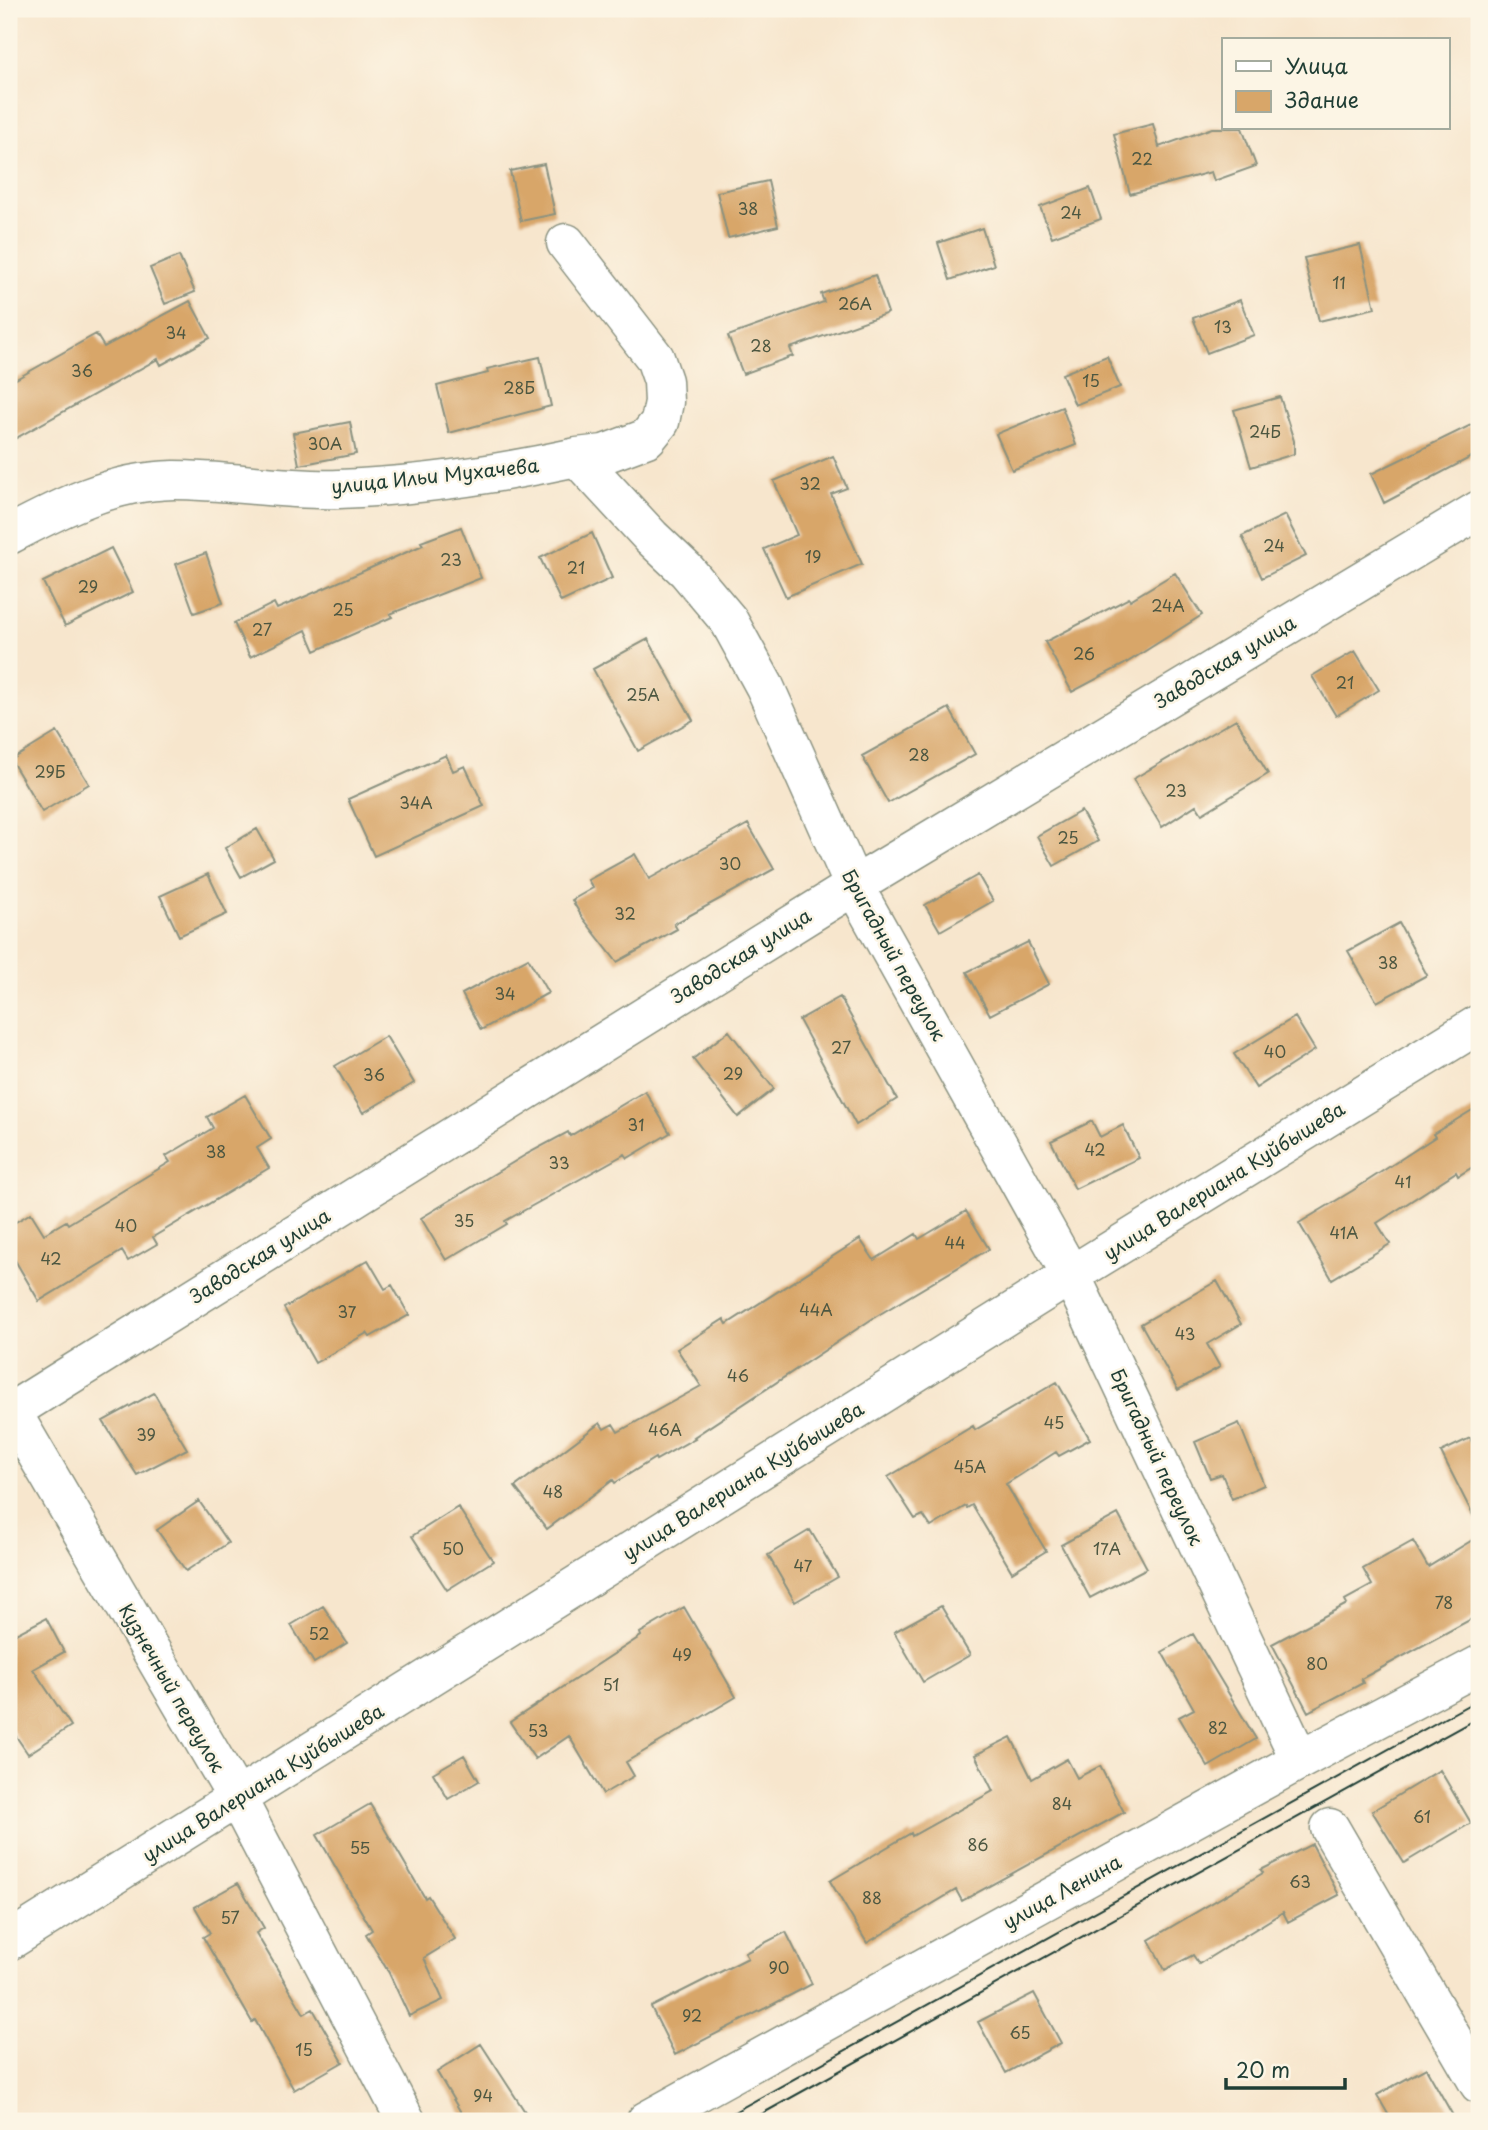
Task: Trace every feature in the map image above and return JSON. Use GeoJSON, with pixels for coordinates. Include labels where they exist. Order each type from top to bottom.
{"type":"FeatureCollection","features":[{"type":"Feature","properties":{"kind":"street"},"geometry":{"type":"LineString","coordinates":[[566,243],[654,358],[664,391],[660,422],[647,438],[604,454],[577,457]]}},
{"type":"Feature","properties":{"kind":"street","name":"улица Ильи Мухачева"},"geometry":{"type":"LineString","coordinates":[[9,535],[74,501],[102,492],[173,480],[338,489],[511,471],[577,457]]}},
{"type":"Feature","properties":{"kind":"street","name":"Бригадный переулок"},"geometry":{"type":"LineString","coordinates":[[577,457],[651,537],[687,571],[729,621],[765,687],[854,886],[1071,1275],[1300,1760]]}},
{"type":"Feature","properties":{"kind":"street","name":"Заводская улица"},"geometry":{"type":"LineString","coordinates":[[10,1411],[854,886],[1479,510]]}},
{"type":"Feature","properties":{"kind":"street","name":"улица Валериана Куйбышева"},"geometry":{"type":"LineString","coordinates":[[9,1941],[238,1800],[1071,1275],[1479,1024]]}},
{"type":"Feature","properties":{"kind":"street","name":"Кузнечный переулок"},"geometry":{"type":"LineString","coordinates":[[10,1411],[238,1800],[406,2121]]}},
{"type":"Feature","properties":{"kind":"street","name":"улица Ленина"},"geometry":{"type":"LineString","coordinates":[[646,2121],[1300,1760],[1479,1665]]}},
{"type":"Feature","properties":{"kind":"street"},"geometry":{"type":"LineString","coordinates":[[1330,1828],[1479,2084]]}},
{"type":"Feature","properties":{"kind":"building"},"geometry":{"type":"Polygon","coordinates":[[[1153,124],[1159,147],[1212,128],[1243,130],[1256,166],[1214,181],[1211,172],[1130,194],[1114,134],[1153,124]]]}},
{"type":"Feature","properties":{"kind":"building"},"geometry":{"type":"Polygon","coordinates":[[[544,164],[555,214],[521,221],[510,171],[544,164]]]}},
{"type":"Feature","properties":{"kind":"building"},"geometry":{"type":"Polygon","coordinates":[[[768,181],[778,226],[728,238],[717,192],[768,181]]]}},
{"type":"Feature","properties":{"kind":"building"},"geometry":{"type":"Polygon","coordinates":[[[1090,188],[1101,219],[1052,237],[1040,207],[1090,188]]]}},
{"type":"Feature","properties":{"kind":"building"},"geometry":{"type":"Polygon","coordinates":[[[982,228],[994,265],[950,280],[938,243],[982,228]]]}},
{"type":"Feature","properties":{"kind":"building"},"geometry":{"type":"Polygon","coordinates":[[[1360,245],[1375,308],[1319,321],[1304,258],[1360,245]]]}},
{"type":"Feature","properties":{"kind":"building"},"geometry":{"type":"Polygon","coordinates":[[[179,256],[195,292],[165,304],[150,268],[179,256]]]}},
{"type":"Feature","properties":{"kind":"building"},"geometry":{"type":"Polygon","coordinates":[[[875,275],[888,313],[790,348],[793,356],[743,374],[728,336],[824,302],[821,294],[875,275]]]}},
{"type":"Feature","properties":{"kind":"building"},"geometry":{"type":"Polygon","coordinates":[[[1240,300],[1254,335],[1207,353],[1193,318],[1240,300]]]}},
{"type":"Feature","properties":{"kind":"building"},"geometry":{"type":"Polygon","coordinates":[[[190,301],[210,338],[161,365],[158,359],[9,442],[9,383],[96,334],[104,347],[190,301]]]}},
{"type":"Feature","properties":{"kind":"building"},"geometry":{"type":"Polygon","coordinates":[[[1107,356],[1120,387],[1075,405],[1062,374],[1107,356]]]}},
{"type":"Feature","properties":{"kind":"building"},"geometry":{"type":"Polygon","coordinates":[[[540,357],[551,406],[449,433],[437,386],[488,373],[487,369],[540,357]]]}},
{"type":"Feature","properties":{"kind":"building"},"geometry":{"type":"Polygon","coordinates":[[[1280,397],[1294,441],[1294,454],[1251,467],[1234,410],[1280,397]]]}},
{"type":"Feature","properties":{"kind":"building"},"geometry":{"type":"Polygon","coordinates":[[[1062,407],[1076,445],[1012,470],[996,434],[1062,407]]]}},
{"type":"Feature","properties":{"kind":"building"},"geometry":{"type":"Polygon","coordinates":[[[1479,421],[1479,453],[1384,503],[1371,474],[1479,421]]]}},
{"type":"Feature","properties":{"kind":"building"},"geometry":{"type":"Polygon","coordinates":[[[350,422],[356,454],[299,465],[293,433],[350,422]]]}},
{"type":"Feature","properties":{"kind":"building"},"geometry":{"type":"Polygon","coordinates":[[[833,456],[847,488],[831,494],[862,564],[786,597],[764,549],[797,535],[774,481],[833,456]]]}},
{"type":"Feature","properties":{"kind":"building"},"geometry":{"type":"Polygon","coordinates":[[[1285,515],[1306,556],[1262,578],[1242,536],[1285,515]]]}},
{"type":"Feature","properties":{"kind":"building"},"geometry":{"type":"Polygon","coordinates":[[[461,527],[481,578],[390,614],[392,617],[315,651],[306,630],[250,657],[234,623],[274,603],[277,609],[423,545],[421,542],[461,527]]]}},
{"type":"Feature","properties":{"kind":"building"},"geometry":{"type":"Polygon","coordinates":[[[592,533],[612,578],[561,602],[540,558],[592,533]]]}},
{"type":"Feature","properties":{"kind":"building"},"geometry":{"type":"Polygon","coordinates":[[[111,548],[133,592],[65,626],[43,582],[111,548]]]}},
{"type":"Feature","properties":{"kind":"building"},"geometry":{"type":"Polygon","coordinates":[[[206,553],[223,603],[194,613],[176,564],[206,553]]]}},
{"type":"Feature","properties":{"kind":"building"},"geometry":{"type":"Polygon","coordinates":[[[1175,573],[1202,615],[1123,665],[1072,692],[1045,642],[1129,598],[1130,600],[1175,573]]]}},
{"type":"Feature","properties":{"kind":"building"},"geometry":{"type":"Polygon","coordinates":[[[648,639],[693,720],[638,751],[593,669],[648,639]]]}},
{"type":"Feature","properties":{"kind":"building"},"geometry":{"type":"Polygon","coordinates":[[[1355,651],[1379,690],[1336,716],[1312,676],[1355,651]]]}},
{"type":"Feature","properties":{"kind":"building"},"geometry":{"type":"Polygon","coordinates":[[[949,708],[975,754],[888,803],[862,756],[949,708]]]}},
{"type":"Feature","properties":{"kind":"building"},"geometry":{"type":"Polygon","coordinates":[[[1236,719],[1268,774],[1202,814],[1196,805],[1162,827],[1133,779],[1236,719]]]}},
{"type":"Feature","properties":{"kind":"building"},"geometry":{"type":"Polygon","coordinates":[[[57,732],[89,784],[42,812],[11,760],[57,732]]]}},
{"type":"Feature","properties":{"kind":"building"},"geometry":{"type":"Polygon","coordinates":[[[446,755],[453,771],[465,766],[484,806],[374,856],[348,799],[446,755]]]}},
{"type":"Feature","properties":{"kind":"building"},"geometry":{"type":"Polygon","coordinates":[[[1081,811],[1098,841],[1054,866],[1037,836],[1081,811]]]}},
{"type":"Feature","properties":{"kind":"building"},"geometry":{"type":"Polygon","coordinates":[[[748,824],[774,869],[674,924],[677,929],[617,962],[572,900],[593,888],[588,880],[635,854],[649,879],[748,824]]]}},
{"type":"Feature","properties":{"kind":"building"},"geometry":{"type":"Polygon","coordinates":[[[257,829],[274,859],[241,877],[225,848],[257,829]]]}},
{"type":"Feature","properties":{"kind":"building"},"geometry":{"type":"Polygon","coordinates":[[[208,874],[227,914],[179,936],[160,896],[208,874]]]}},
{"type":"Feature","properties":{"kind":"building"},"geometry":{"type":"Polygon","coordinates":[[[978,875],[993,901],[940,931],[925,905],[978,875]]]}},
{"type":"Feature","properties":{"kind":"building"},"geometry":{"type":"Polygon","coordinates":[[[1399,923],[1427,975],[1377,1002],[1348,951],[1399,923]]]}},
{"type":"Feature","properties":{"kind":"building"},"geometry":{"type":"Polygon","coordinates":[[[1028,942],[1049,984],[990,1015],[967,972],[1028,942]]]}},
{"type":"Feature","properties":{"kind":"building"},"geometry":{"type":"Polygon","coordinates":[[[528,958],[548,993],[481,1030],[462,994],[528,958]]]}},
{"type":"Feature","properties":{"kind":"building"},"geometry":{"type":"Polygon","coordinates":[[[840,997],[897,1099],[856,1125],[799,1020],[840,997]]]}},
{"type":"Feature","properties":{"kind":"building"},"geometry":{"type":"Polygon","coordinates":[[[1295,1017],[1315,1050],[1256,1088],[1234,1054],[1295,1017]]]}},
{"type":"Feature","properties":{"kind":"building"},"geometry":{"type":"Polygon","coordinates":[[[729,1031],[774,1089],[738,1117],[693,1059],[729,1031]]]}},
{"type":"Feature","properties":{"kind":"building"},"geometry":{"type":"Polygon","coordinates":[[[386,1036],[414,1083],[363,1113],[335,1066],[386,1036]]]}},
{"type":"Feature","properties":{"kind":"building"},"geometry":{"type":"Polygon","coordinates":[[[645,1091],[670,1133],[628,1158],[625,1154],[505,1221],[507,1224],[446,1260],[421,1218],[527,1154],[568,1132],[570,1136],[645,1091]]]}},
{"type":"Feature","properties":{"kind":"building"},"geometry":{"type":"Polygon","coordinates":[[[245,1095],[271,1139],[257,1148],[269,1168],[153,1237],[157,1244],[128,1261],[122,1251],[39,1301],[9,1250],[9,1226],[31,1213],[44,1234],[66,1221],[68,1224],[170,1162],[166,1156],[213,1128],[207,1117],[245,1095]]]}},
{"type":"Feature","properties":{"kind":"building"},"geometry":{"type":"Polygon","coordinates":[[[1479,1106],[1479,1163],[1458,1176],[1456,1172],[1377,1223],[1390,1244],[1332,1279],[1299,1223],[1479,1106]]]}},
{"type":"Feature","properties":{"kind":"building"},"geometry":{"type":"Polygon","coordinates":[[[1092,1121],[1100,1137],[1123,1125],[1139,1158],[1075,1189],[1051,1141],[1092,1121]]]}},
{"type":"Feature","properties":{"kind":"building"},"geometry":{"type":"Polygon","coordinates":[[[966,1211],[989,1249],[875,1317],[695,1438],[656,1460],[655,1458],[615,1483],[613,1480],[547,1529],[515,1487],[600,1423],[604,1429],[613,1424],[618,1432],[701,1386],[677,1349],[724,1319],[727,1324],[860,1239],[874,1260],[916,1234],[919,1239],[966,1211]]]}},
{"type":"Feature","properties":{"kind":"building"},"geometry":{"type":"Polygon","coordinates":[[[368,1260],[385,1289],[392,1285],[409,1315],[370,1337],[367,1333],[315,1363],[284,1308],[368,1260]]]}},
{"type":"Feature","properties":{"kind":"building"},"geometry":{"type":"Polygon","coordinates":[[[1217,1281],[1241,1324],[1207,1344],[1220,1367],[1178,1390],[1141,1324],[1217,1281]]]}},
{"type":"Feature","properties":{"kind":"building"},"geometry":{"type":"Polygon","coordinates":[[[1057,1382],[1090,1439],[1059,1456],[1056,1452],[1006,1484],[1046,1551],[1012,1572],[972,1505],[931,1527],[923,1515],[915,1519],[888,1477],[973,1426],[975,1430],[1057,1382]]]}},
{"type":"Feature","properties":{"kind":"building"},"geometry":{"type":"Polygon","coordinates":[[[154,1393],[187,1449],[137,1475],[103,1421],[154,1393]]]}},
{"type":"Feature","properties":{"kind":"building"},"geometry":{"type":"Polygon","coordinates":[[[1239,1423],[1264,1485],[1232,1499],[1222,1474],[1210,1478],[1195,1442],[1239,1423]]]}},
{"type":"Feature","properties":{"kind":"building"},"geometry":{"type":"Polygon","coordinates":[[[1470,1438],[1479,1456],[1479,1527],[1441,1452],[1470,1438]]]}},
{"type":"Feature","properties":{"kind":"building"},"geometry":{"type":"Polygon","coordinates":[[[199,1501],[228,1543],[186,1571],[157,1530],[199,1501]]]}},
{"type":"Feature","properties":{"kind":"building"},"geometry":{"type":"Polygon","coordinates":[[[458,1507],[493,1561],[447,1590],[412,1536],[458,1507]]]}},
{"type":"Feature","properties":{"kind":"building"},"geometry":{"type":"Polygon","coordinates":[[[1118,1514],[1147,1568],[1090,1598],[1061,1545],[1118,1514]]]}},
{"type":"Feature","properties":{"kind":"building"},"geometry":{"type":"Polygon","coordinates":[[[810,1530],[838,1577],[795,1602],[768,1555],[810,1530]]]}},
{"type":"Feature","properties":{"kind":"building"},"geometry":{"type":"Polygon","coordinates":[[[1479,1536],[1479,1615],[1361,1679],[1363,1683],[1308,1712],[1272,1644],[1347,1604],[1345,1600],[1372,1585],[1363,1569],[1413,1541],[1428,1567],[1479,1536]]]}},
{"type":"Feature","properties":{"kind":"building"},"geometry":{"type":"Polygon","coordinates":[[[323,1606],[347,1643],[314,1663],[291,1625],[323,1606]]]}},
{"type":"Feature","properties":{"kind":"building"},"geometry":{"type":"Polygon","coordinates":[[[941,1606],[970,1655],[923,1682],[894,1632],[941,1606]]]}},
{"type":"Feature","properties":{"kind":"building"},"geometry":{"type":"Polygon","coordinates":[[[684,1607],[736,1697],[626,1762],[634,1776],[603,1794],[569,1736],[535,1759],[510,1722],[641,1636],[640,1633],[684,1607]]]}},
{"type":"Feature","properties":{"kind":"building"},"geometry":{"type":"Polygon","coordinates":[[[46,1618],[64,1652],[33,1669],[71,1726],[28,1754],[9,1726],[9,1632],[12,1636],[46,1618]]]}},
{"type":"Feature","properties":{"kind":"building"},"geometry":{"type":"Polygon","coordinates":[[[1193,1634],[1256,1739],[1208,1767],[1179,1717],[1194,1709],[1162,1652],[1193,1634]]]}},
{"type":"Feature","properties":{"kind":"building"},"geometry":{"type":"Polygon","coordinates":[[[1011,1737],[1032,1779],[1067,1759],[1077,1778],[1100,1766],[1124,1812],[962,1901],[956,1890],[867,1943],[830,1881],[911,1833],[912,1836],[993,1791],[975,1755],[1011,1737]]]}},
{"type":"Feature","properties":{"kind":"building"},"geometry":{"type":"Polygon","coordinates":[[[464,1755],[479,1781],[448,1799],[433,1773],[464,1755]]]}},
{"type":"Feature","properties":{"kind":"building"},"geometry":{"type":"Polygon","coordinates":[[[1440,1770],[1471,1823],[1404,1863],[1372,1811],[1440,1770]]]}},
{"type":"Feature","properties":{"kind":"building"},"geometry":{"type":"Polygon","coordinates":[[[370,1804],[425,1898],[428,1896],[455,1939],[424,1958],[443,2000],[409,2016],[389,1973],[366,1934],[372,1930],[317,1835],[370,1804]]]}},
{"type":"Feature","properties":{"kind":"building"},"geometry":{"type":"Polygon","coordinates":[[[1312,1844],[1339,1895],[1288,1922],[1283,1912],[1199,1964],[1193,1955],[1165,1970],[1149,1940],[1263,1873],[1261,1870],[1312,1844]]]}},
{"type":"Feature","properties":{"kind":"building"},"geometry":{"type":"Polygon","coordinates":[[[238,1883],[264,1928],[256,1933],[304,2014],[313,2009],[343,2062],[294,2090],[255,2020],[252,2022],[203,1937],[210,1933],[195,1907],[238,1883]]]}},
{"type":"Feature","properties":{"kind":"building"},"geometry":{"type":"Polygon","coordinates":[[[786,1932],[812,1984],[675,2055],[651,2007],[748,1958],[745,1953],[786,1932]]]}},
{"type":"Feature","properties":{"kind":"building"},"geometry":{"type":"Polygon","coordinates":[[[1034,1993],[1061,2043],[1006,2073],[978,2022],[1034,1993]]]}},
{"type":"Feature","properties":{"kind":"building"},"geometry":{"type":"Polygon","coordinates":[[[481,2044],[531,2121],[466,2121],[437,2072],[481,2044]]]}},
{"type":"Feature","properties":{"kind":"building"},"geometry":{"type":"Polygon","coordinates":[[[1426,2068],[1456,2121],[1392,2121],[1377,2095],[1426,2068]]]}},
{"type":"Feature","properties":{"kind":"tram line"},"geometry":{"type":"LineString","coordinates":[[718,2121],[1479,1699]]}},
{"type":"Feature","properties":{"kind":"tram line"},"geometry":{"type":"LineString","coordinates":[[749,2121],[1479,1717]]}}]}
